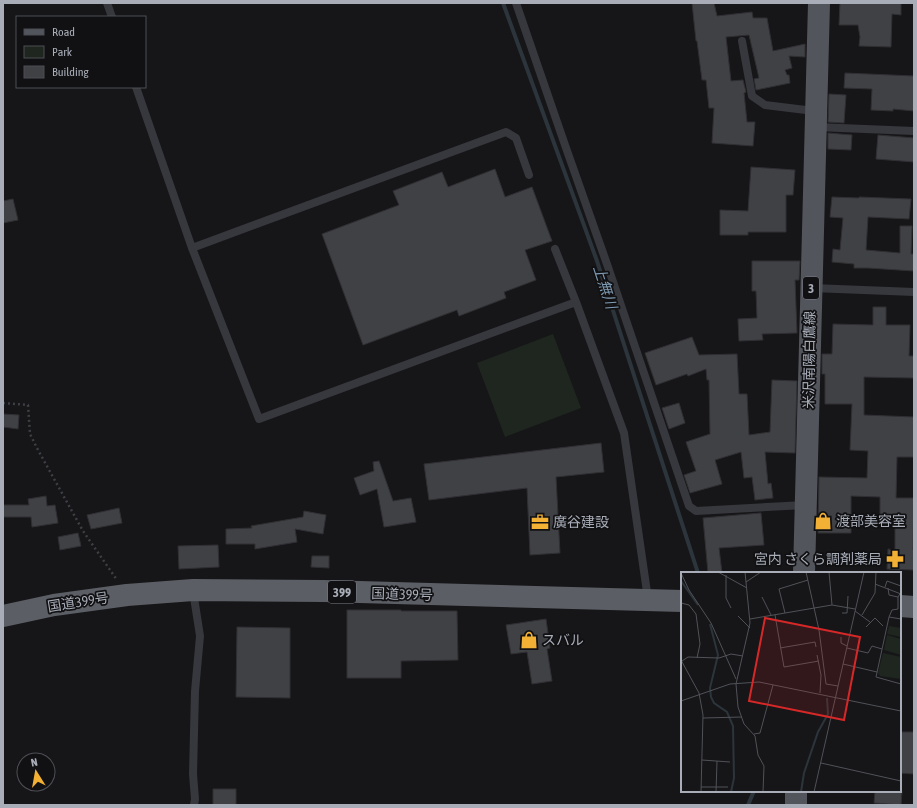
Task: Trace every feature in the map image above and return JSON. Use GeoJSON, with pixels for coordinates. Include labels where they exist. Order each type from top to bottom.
{"type":"FeatureCollection","features":[{"type":"Feature","properties":{"kind":"highway","name":"国道399号"},"geometry":{"type":"LineString","coordinates":[[3,616],[54,605],[127,595],[193,590],[324,591],[681,601]]}},
{"type":"Feature","properties":{"kind":"highway"},"geometry":{"type":"LineString","coordinates":[[901,606],[914,607]]}},
{"type":"Feature","properties":{"kind":"main road","name":"米沢南陽白鷹線"},"geometry":{"type":"LineString","coordinates":[[804,572],[819,3]]}},
{"type":"Feature","properties":{"kind":"main road"},"geometry":{"type":"LineString","coordinates":[[796,792],[796,805]]}},
{"type":"Feature","properties":{"kind":"lane"},"geometry":{"type":"LineString","coordinates":[[107,3],[112,16]]}},
{"type":"Feature","properties":{"kind":"lane"},"geometry":{"type":"LineString","coordinates":[[516,3],[689,506],[696,511],[806,505]]}},
{"type":"Feature","properties":{"kind":"lane"},"geometry":{"type":"LineString","coordinates":[[742,41],[752,96],[765,106],[816,119],[914,131]]}},
{"type":"Feature","properties":{"kind":"lane"},"geometry":{"type":"LineString","coordinates":[[136,88],[192,248],[259,419],[576,302]]}},
{"type":"Feature","properties":{"kind":"lane"},"geometry":{"type":"LineString","coordinates":[[192,248],[506,132],[516,138],[529,175]]}},
{"type":"Feature","properties":{"kind":"lane"},"geometry":{"type":"LineString","coordinates":[[555,249],[624,433],[648,600]]}},
{"type":"Feature","properties":{"kind":"lane"},"geometry":{"type":"LineString","coordinates":[[811,288],[914,292]]}},
{"type":"Feature","properties":{"kind":"lane"},"geometry":{"type":"LineString","coordinates":[[193,590],[200,636],[195,691],[193,774],[194,805]]}},
{"type":"Feature","properties":{"kind":"path"},"geometry":{"type":"LineString","coordinates":[[3,403],[28,405],[30,434],[38,450],[83,531],[112,571],[127,595]]}},
{"type":"Feature","properties":{"kind":"green space"},"geometry":{"type":"Polygon","coordinates":[[[553,334],[581,408],[505,437],[477,363],[553,334]]]}},
{"type":"Feature","properties":{"kind":"building"},"geometry":{"type":"Polygon","coordinates":[[[692,3],[714,3],[717,16],[752,12],[753,18],[767,18],[773,51],[805,44],[805,57],[789,56],[792,68],[785,70],[787,75],[789,75],[790,83],[756,90],[754,79],[759,78],[749,35],[726,37],[731,81],[743,80],[746,92],[744,93],[747,122],[755,122],[753,146],[712,143],[714,108],[709,108],[706,80],[702,80],[692,3]]]}},
{"type":"Feature","properties":{"kind":"building"},"geometry":{"type":"Polygon","coordinates":[[[840,3],[901,3],[901,15],[892,14],[891,47],[859,46],[860,37],[858,25],[839,25],[840,3]]]}},
{"type":"Feature","properties":{"kind":"building"},"geometry":{"type":"Polygon","coordinates":[[[845,73],[914,76],[914,111],[893,109],[893,111],[871,110],[872,89],[844,88],[845,73]]]}},
{"type":"Feature","properties":{"kind":"building"},"geometry":{"type":"Polygon","coordinates":[[[829,94],[846,95],[844,123],[828,122],[829,94]]]}},
{"type":"Feature","properties":{"kind":"building"},"geometry":{"type":"Polygon","coordinates":[[[828,133],[852,135],[851,150],[828,149],[828,133]]]}},
{"type":"Feature","properties":{"kind":"building"},"geometry":{"type":"Polygon","coordinates":[[[878,135],[914,138],[914,162],[876,159],[878,135]]]}},
{"type":"Feature","properties":{"kind":"building"},"geometry":{"type":"Polygon","coordinates":[[[751,167],[795,170],[793,195],[786,195],[786,232],[748,232],[748,235],[720,235],[720,210],[748,211],[751,167]]]}},
{"type":"Feature","properties":{"kind":"building"},"geometry":{"type":"Polygon","coordinates":[[[495,169],[505,197],[532,187],[552,241],[525,250],[536,280],[504,292],[506,298],[459,316],[457,310],[363,345],[322,234],[399,205],[393,191],[442,172],[448,187],[495,169]]]}},
{"type":"Feature","properties":{"kind":"building"},"geometry":{"type":"Polygon","coordinates":[[[832,197],[911,199],[909,219],[868,217],[866,250],[900,253],[900,226],[912,226],[911,254],[914,254],[914,271],[854,268],[854,264],[832,262],[833,249],[840,250],[843,218],[830,217],[832,197]]]}},
{"type":"Feature","properties":{"kind":"building"},"geometry":{"type":"Polygon","coordinates":[[[13,199],[18,220],[3,223],[3,201],[13,199]]]}},
{"type":"Feature","properties":{"kind":"building"},"geometry":{"type":"Polygon","coordinates":[[[752,261],[800,261],[799,280],[795,280],[797,333],[762,334],[763,340],[739,341],[738,319],[757,318],[756,291],[752,291],[752,261]]]}},
{"type":"Feature","properties":{"kind":"building"},"geometry":{"type":"Polygon","coordinates":[[[873,307],[886,307],[886,325],[910,325],[909,356],[914,356],[914,378],[864,377],[864,415],[914,417],[914,457],[897,457],[896,498],[914,498],[914,570],[887,569],[888,549],[895,550],[895,523],[880,523],[880,497],[851,496],[851,533],[818,533],[819,477],[867,478],[868,451],[850,450],[852,404],[825,404],[825,374],[822,374],[822,354],[832,354],[833,324],[873,325],[873,307]]]}},
{"type":"Feature","properties":{"kind":"building"},"geometry":{"type":"Polygon","coordinates":[[[692,337],[699,355],[737,354],[739,394],[747,394],[749,435],[770,432],[772,380],[797,381],[795,453],[765,452],[768,484],[771,483],[773,498],[755,500],[752,477],[744,478],[741,452],[715,460],[722,484],[690,493],[684,475],[696,471],[686,442],[710,434],[709,380],[707,380],[706,369],[656,385],[645,353],[692,337]]]}},
{"type":"Feature","properties":{"kind":"building"},"geometry":{"type":"Polygon","coordinates":[[[679,403],[685,423],[669,429],[662,408],[679,403]]]}},
{"type":"Feature","properties":{"kind":"building"},"geometry":{"type":"Polygon","coordinates":[[[3,414],[19,415],[18,429],[3,427],[3,414]]]}},
{"type":"Feature","properties":{"kind":"building"},"geometry":{"type":"Polygon","coordinates":[[[601,443],[604,472],[556,477],[560,553],[530,555],[527,488],[429,500],[424,464],[601,443]]]}},
{"type":"Feature","properties":{"kind":"building"},"geometry":{"type":"Polygon","coordinates":[[[379,461],[393,501],[411,498],[416,522],[384,527],[377,489],[360,495],[354,478],[374,471],[373,462],[379,461]]]}},
{"type":"Feature","properties":{"kind":"building"},"geometry":{"type":"Polygon","coordinates":[[[46,496],[47,506],[55,505],[58,523],[32,527],[31,517],[3,517],[3,505],[29,505],[28,499],[46,496]]]}},
{"type":"Feature","properties":{"kind":"building"},"geometry":{"type":"Polygon","coordinates":[[[119,508],[122,523],[91,529],[87,515],[119,508]]]}},
{"type":"Feature","properties":{"kind":"building"},"geometry":{"type":"Polygon","coordinates":[[[304,511],[326,515],[323,534],[295,529],[297,542],[255,549],[255,544],[226,544],[226,529],[252,528],[251,526],[303,517],[304,511]]]}},
{"type":"Feature","properties":{"kind":"building"},"geometry":{"type":"Polygon","coordinates":[[[761,513],[764,545],[719,548],[722,572],[708,572],[703,518],[761,513]]]}},
{"type":"Feature","properties":{"kind":"building"},"geometry":{"type":"Polygon","coordinates":[[[78,533],[81,546],[60,550],[58,537],[78,533]]]}},
{"type":"Feature","properties":{"kind":"building"},"geometry":{"type":"Polygon","coordinates":[[[218,545],[219,567],[179,569],[178,546],[218,545]]]}},
{"type":"Feature","properties":{"kind":"building"},"geometry":{"type":"Polygon","coordinates":[[[312,556],[329,556],[329,568],[311,567],[312,556]]]}},
{"type":"Feature","properties":{"kind":"building"},"geometry":{"type":"Polygon","coordinates":[[[347,610],[457,611],[458,660],[401,661],[401,678],[347,678],[347,610]]]}},
{"type":"Feature","properties":{"kind":"building"},"geometry":{"type":"Polygon","coordinates":[[[546,619],[550,648],[547,649],[552,681],[532,684],[527,652],[511,654],[506,625],[546,619]]]}},
{"type":"Feature","properties":{"kind":"building"},"geometry":{"type":"Polygon","coordinates":[[[237,627],[290,628],[290,698],[236,697],[237,627]]]}},
{"type":"Feature","properties":{"kind":"building"},"geometry":{"type":"Polygon","coordinates":[[[901,732],[914,732],[914,774],[901,773],[901,732]]]}},
{"type":"Feature","properties":{"kind":"building"},"geometry":{"type":"Polygon","coordinates":[[[213,789],[236,789],[236,805],[213,805],[213,789]]]}},
{"type":"Feature","properties":{"kind":"building"},"geometry":{"type":"Polygon","coordinates":[[[902,791],[901,805],[874,803],[875,792],[902,791]]]}},
{"type":"Feature","properties":{"kind":"waterway","name":"上無川"},"geometry":{"type":"LineString","coordinates":[[503,3],[597,261],[698,572]]}},
{"type":"Feature","properties":{"kind":"waterway","name":"上無川"},"geometry":{"type":"LineString","coordinates":[[748,805],[754,792]]}},
{"type":"Feature","properties":{"kind":"place","name":"渡部美容室"},"geometry":{"type":"Point","coordinates":[823,521]}},
{"type":"Feature","properties":{"kind":"place","name":"廣谷建設"},"geometry":{"type":"Point","coordinates":[540,522]}},
{"type":"Feature","properties":{"kind":"place","name":"宮内 さくら調剤薬局"},"geometry":{"type":"Point","coordinates":[895,559]}},
{"type":"Feature","properties":{"kind":"place","name":"スバル"},"geometry":{"type":"Point","coordinates":[529,640]}}]}
